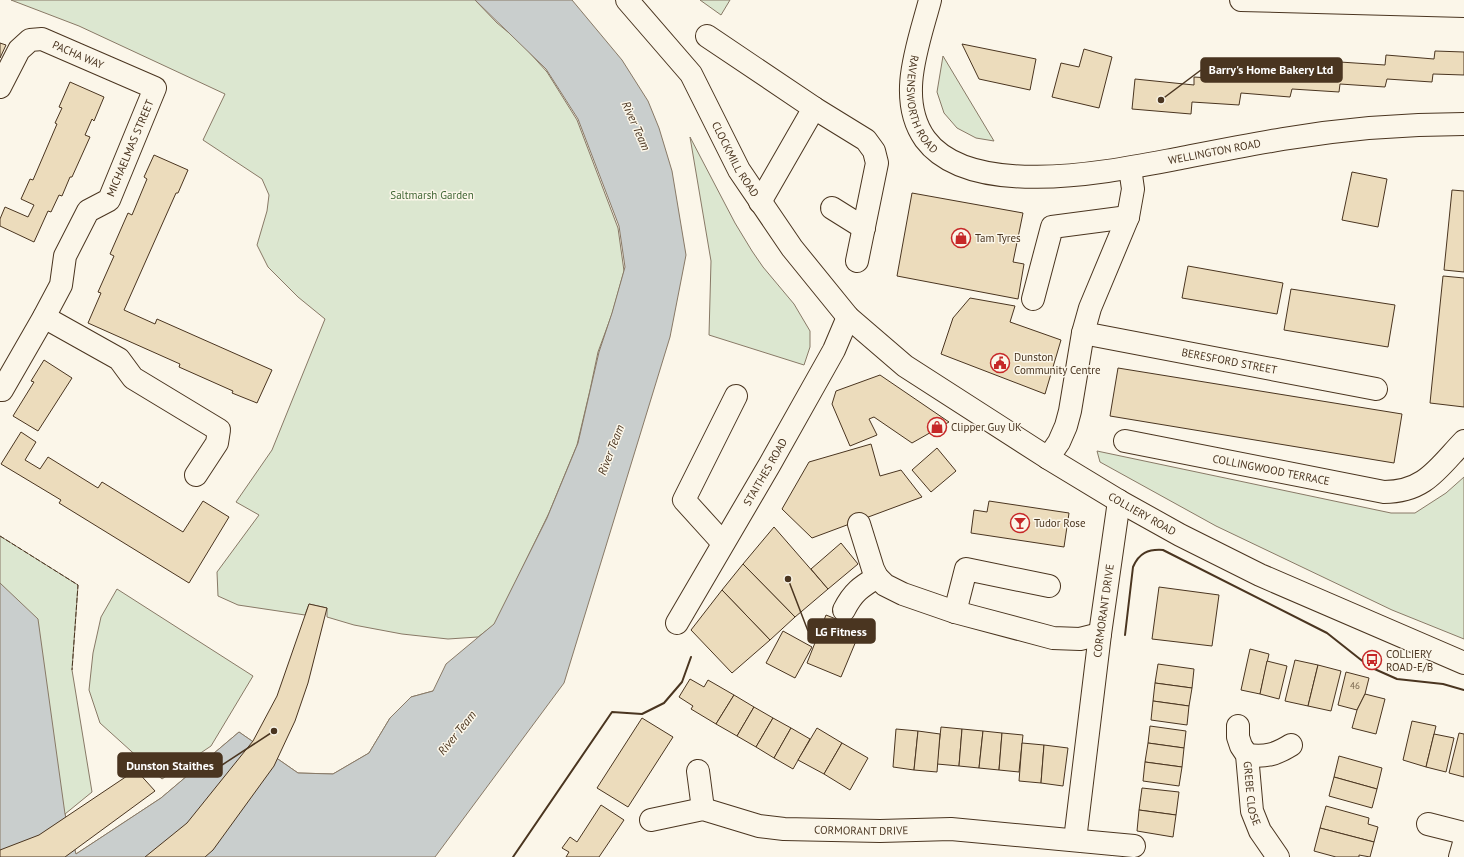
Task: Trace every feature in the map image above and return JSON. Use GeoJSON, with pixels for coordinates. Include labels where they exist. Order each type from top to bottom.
{"type":"FeatureCollection","features":[{"type":"Feature","properties":{"kind":"street","name":"CLOCKMILL ROAD"},"geometry":{"type":"LineString","coordinates":[[627,0],[691,74],[739,170],[792,248],[848,317]]}},
{"type":"Feature","properties":{"kind":"street","name":"RAVENSWORTH ROAD"},"geometry":{"type":"LineString","coordinates":[[930,0],[912,72],[911,93],[913,110],[918,124],[926,138],[936,150],[948,160],[966,168]]}},
{"type":"Feature","properties":{"kind":"street"},"geometry":{"type":"LineString","coordinates":[[1240,0],[1464,6]]}},
{"type":"Feature","properties":{"kind":"street"},"geometry":{"type":"LineString","coordinates":[[707,36],[814,108],[866,140],[874,151],[877,164],[857,261]]}},
{"type":"Feature","properties":{"kind":"street","name":"PACHA WAY"},"geometry":{"type":"LineString","coordinates":[[0,87],[19,50],[30,40],[42,39],[155,88]]}},
{"type":"Feature","properties":{"kind":"street","name":"MICHAELMAS STREET"},"geometry":{"type":"LineString","coordinates":[[0,390],[2,390],[44,318],[61,285],[65,256],[88,211],[109,200],[155,88]]}},
{"type":"Feature","properties":{"kind":"street"},"geometry":{"type":"LineString","coordinates":[[760,202],[814,108]]}},
{"type":"Feature","properties":{"kind":"street","name":"WELLINGTON ROAD"},"geometry":{"type":"LineString","coordinates":[[966,168],[992,174],[1020,177],[1072,175],[1130,168],[1283,138],[1365,128],[1418,124],[1464,124]]}},
{"type":"Feature","properties":{"kind":"street"},"geometry":{"type":"LineString","coordinates":[[1048,458],[1059,442],[1066,426],[1070,411],[1083,334],[1090,308],[1128,217],[1133,189],[1130,168]]}},
{"type":"Feature","properties":{"kind":"street"},"geometry":{"type":"LineString","coordinates":[[832,208],[864,228]]}},
{"type":"Feature","properties":{"kind":"street"},"geometry":{"type":"LineString","coordinates":[[1033,300],[1052,227],[1128,217]]}},
{"type":"Feature","properties":{"kind":"street","name":"COLLIERY ROAD"},"geometry":{"type":"LineString","coordinates":[[848,317],[906,366],[1048,458],[1119,501],[1180,535],[1260,575],[1464,662]]}},
{"type":"Feature","properties":{"kind":"street","name":"STAITHES ROAD"},"geometry":{"type":"LineString","coordinates":[[677,623],[834,350],[848,317]]}},
{"type":"Feature","properties":{"kind":"street"},"geometry":{"type":"LineString","coordinates":[[44,318],[119,359],[134,378],[219,430],[217,443],[196,475]]}},
{"type":"Feature","properties":{"kind":"street","name":"BERESFORD STREET"},"geometry":{"type":"LineString","coordinates":[[1083,334],[1376,389]]}},
{"type":"Feature","properties":{"kind":"street"},"geometry":{"type":"LineString","coordinates":[[723,543],[684,500],[736,396]]}},
{"type":"Feature","properties":{"kind":"street","name":"COLLINGWOOD TERRACE"},"geometry":{"type":"LineString","coordinates":[[1125,441],[1384,492],[1408,490],[1417,486],[1433,474],[1464,441]]}},
{"type":"Feature","properties":{"kind":"street","name":"CORMORANT DRIVE"},"geometry":{"type":"LineString","coordinates":[[1075,840],[1100,634],[1119,501]]}},
{"type":"Feature","properties":{"kind":"street"},"geometry":{"type":"LineString","coordinates":[[859,524],[873,570],[877,577],[884,584],[903,594],[955,612],[1053,638],[1080,639],[1100,634]]}},
{"type":"Feature","properties":{"kind":"street"},"geometry":{"type":"LineString","coordinates":[[955,612],[966,569],[1049,586]]}},
{"type":"Feature","properties":{"kind":"street"},"geometry":{"type":"LineString","coordinates":[[844,610],[859,588],[877,577]]}},
{"type":"Feature","properties":{"kind":"street","name":"GREBE CLOSE"},"geometry":{"type":"LineString","coordinates":[[1238,726],[1238,737],[1241,746],[1248,755],[1252,811],[1260,832],[1278,857]]}},
{"type":"Feature","properties":{"kind":"street"},"geometry":{"type":"LineString","coordinates":[[1248,755],[1264,757],[1284,750],[1291,745]]}},
{"type":"Feature","properties":{"kind":"street"},"geometry":{"type":"LineString","coordinates":[[698,772],[703,809]]}},
{"type":"Feature","properties":{"kind":"street","name":"CORMORANT DRIVE"},"geometry":{"type":"LineString","coordinates":[[651,820],[703,809],[759,826],[784,829],[951,829],[1134,846]]}},
{"type":"Feature","properties":{"kind":"street"},"geometry":{"type":"LineString","coordinates":[[1428,824],[1464,833]]}},
{"type":"Feature","properties":{"kind":"street"},"geometry":{"type":"LineString","coordinates":[[1460,857],[1464,843]]}},
{"type":"Feature","properties":{"kind":"green space","name":"Saltmarsh Garden"},"geometry":{"type":"Polygon","coordinates":[[[11,0],[475,0],[497,23],[520,42],[547,72],[577,120],[618,228],[624,271],[612,314],[598,352],[577,445],[549,513],[495,624],[478,637],[448,639],[402,634],[354,625],[327,617],[327,608],[309,604],[305,615],[238,605],[218,596],[217,572],[259,515],[236,502],[272,450],[325,319],[298,297],[268,267],[257,245],[267,211],[269,195],[262,179],[203,140],[225,94],[79,26],[11,0]]]}},
{"type":"Feature","properties":{"kind":"green space"},"geometry":{"type":"Polygon","coordinates":[[[700,0],[730,0],[721,15],[700,0]]]}},
{"type":"Feature","properties":{"kind":"green space"},"geometry":{"type":"Polygon","coordinates":[[[943,56],[994,141],[976,138],[957,128],[944,113],[937,92],[943,56]]]}},
{"type":"Feature","properties":{"kind":"green space"},"geometry":{"type":"Polygon","coordinates":[[[690,137],[735,223],[752,251],[763,267],[794,304],[810,331],[810,347],[804,365],[709,335],[711,261],[690,137]]]}},
{"type":"Feature","properties":{"kind":"green space"},"geometry":{"type":"Polygon","coordinates":[[[1097,451],[1391,513],[1415,513],[1446,493],[1464,477],[1464,639],[1392,610],[1216,526],[1100,462],[1097,451]]]}},
{"type":"Feature","properties":{"kind":"green space"},"geometry":{"type":"Polygon","coordinates":[[[0,536],[78,585],[72,670],[92,792],[65,814],[76,854],[161,798],[239,732],[298,773],[333,774],[369,753],[390,718],[411,697],[433,691],[287,857],[0,857],[0,536]]]}},
{"type":"Feature","properties":{"kind":"green space"},"geometry":{"type":"Polygon","coordinates":[[[117,589],[253,676],[211,746],[162,779],[100,723],[89,690],[93,653],[101,617],[117,589]]]}},
{"type":"Feature","properties":{"kind":"water","name":"River Team"},"geometry":{"type":"Polygon","coordinates":[[[475,0],[572,0],[622,60],[648,101],[659,128],[672,171],[686,255],[670,337],[564,683],[435,857],[0,857],[0,583],[38,619],[65,814],[76,854],[161,798],[239,732],[298,773],[333,774],[369,753],[390,718],[411,697],[433,691],[446,664],[494,624],[547,518],[578,443],[599,352],[625,267],[619,226],[578,119],[546,69],[475,0]]]}},
{"type":"Feature","properties":{"kind":"building"},"geometry":{"type":"Polygon","coordinates":[[[0,43],[6,45],[0,58],[0,43]]]}},
{"type":"Feature","properties":{"kind":"building"},"geometry":{"type":"Polygon","coordinates":[[[962,44],[1036,59],[1030,90],[979,79],[962,44]]]}},
{"type":"Feature","properties":{"kind":"building"},"geometry":{"type":"Polygon","coordinates":[[[1084,49],[1112,57],[1099,108],[1052,97],[1061,63],[1079,67],[1084,49]]]}},
{"type":"Feature","properties":{"kind":"building"},"geometry":{"type":"Polygon","coordinates":[[[1435,51],[1464,52],[1464,75],[1433,74],[1432,82],[1387,79],[1385,87],[1340,84],[1339,92],[1292,89],[1290,97],[1241,93],[1239,105],[1192,102],[1191,114],[1132,109],[1135,79],[1194,85],[1194,77],[1241,80],[1241,70],[1291,74],[1291,66],[1340,70],[1340,62],[1385,65],[1386,55],[1434,59],[1435,51]]]}},
{"type":"Feature","properties":{"kind":"building"},"geometry":{"type":"Polygon","coordinates":[[[70,82],[104,97],[94,121],[92,119],[85,135],[90,137],[72,177],[70,177],[62,196],[59,195],[51,212],[48,211],[34,242],[0,226],[0,219],[5,207],[28,217],[34,205],[21,199],[30,179],[33,180],[57,124],[55,123],[62,108],[59,107],[70,82]]]}},
{"type":"Feature","properties":{"kind":"building"},"geometry":{"type":"Polygon","coordinates":[[[154,155],[188,170],[178,193],[176,193],[124,310],[155,324],[157,319],[272,370],[257,403],[232,393],[233,391],[179,367],[180,364],[88,323],[101,293],[98,292],[114,256],[110,254],[128,213],[132,215],[147,179],[144,177],[154,155]]]}},
{"type":"Feature","properties":{"kind":"building"},"geometry":{"type":"Polygon","coordinates":[[[1352,172],[1387,179],[1378,227],[1342,220],[1352,172]]]}},
{"type":"Feature","properties":{"kind":"building"},"geometry":{"type":"Polygon","coordinates":[[[1452,190],[1464,191],[1464,272],[1444,270],[1452,190]]]}},
{"type":"Feature","properties":{"kind":"building","name":"Tam Tyres"},"geometry":{"type":"Polygon","coordinates":[[[912,193],[1023,213],[1013,262],[1024,264],[1018,299],[897,276],[912,193]]]}},
{"type":"Feature","properties":{"kind":"building"},"geometry":{"type":"Polygon","coordinates":[[[1188,266],[1283,283],[1277,314],[1182,298],[1188,266]]]}},
{"type":"Feature","properties":{"kind":"building"},"geometry":{"type":"Polygon","coordinates":[[[1443,276],[1464,278],[1464,407],[1430,403],[1443,276]]]}},
{"type":"Feature","properties":{"kind":"building"},"geometry":{"type":"Polygon","coordinates":[[[1291,289],[1395,305],[1388,347],[1284,330],[1291,289]]]}},
{"type":"Feature","properties":{"kind":"building"},"geometry":{"type":"Polygon","coordinates":[[[970,298],[1015,306],[1010,322],[1061,340],[1045,394],[941,354],[953,318],[970,298]]]}},
{"type":"Feature","properties":{"kind":"building"},"geometry":{"type":"Polygon","coordinates":[[[44,360],[72,378],[38,431],[13,416],[34,382],[31,381],[44,360]]]}},
{"type":"Feature","properties":{"kind":"building"},"geometry":{"type":"Polygon","coordinates":[[[1118,368],[1402,414],[1394,463],[1110,416],[1118,368]]]}},
{"type":"Feature","properties":{"kind":"building"},"geometry":{"type":"Polygon","coordinates":[[[880,375],[949,422],[912,443],[874,417],[869,419],[877,435],[850,446],[832,404],[836,391],[880,375]]]}},
{"type":"Feature","properties":{"kind":"building"},"geometry":{"type":"Polygon","coordinates":[[[21,432],[36,442],[25,460],[40,469],[48,457],[98,488],[102,482],[183,532],[203,501],[229,517],[189,583],[59,503],[61,500],[1,464],[21,432]]]}},
{"type":"Feature","properties":{"kind":"building"},"geometry":{"type":"Polygon","coordinates":[[[871,444],[880,476],[901,470],[922,497],[812,538],[782,509],[809,462],[871,444]]]}},
{"type":"Feature","properties":{"kind":"building"},"geometry":{"type":"Polygon","coordinates":[[[937,448],[956,471],[931,492],[912,470],[937,448]]]}},
{"type":"Feature","properties":{"kind":"building","name":"Tudor Rose"},"geometry":{"type":"Polygon","coordinates":[[[989,501],[1069,513],[1064,547],[971,533],[974,510],[987,512],[989,501]]]}},
{"type":"Feature","properties":{"kind":"building"},"geometry":{"type":"Polygon","coordinates":[[[774,527],[828,589],[795,617],[743,564],[774,527]]]}},
{"type":"Feature","properties":{"kind":"building"},"geometry":{"type":"Polygon","coordinates":[[[841,543],[858,564],[828,589],[811,569],[841,543]]]}},
{"type":"Feature","properties":{"kind":"building"},"geometry":{"type":"Polygon","coordinates":[[[743,564],[795,617],[770,640],[722,590],[743,564]]]}},
{"type":"Feature","properties":{"kind":"building"},"geometry":{"type":"Polygon","coordinates":[[[1159,587],[1219,595],[1212,646],[1152,639],[1159,587]]]}},
{"type":"Feature","properties":{"kind":"building"},"geometry":{"type":"Polygon","coordinates":[[[722,590],[770,640],[732,673],[691,630],[722,590]]]}},
{"type":"Feature","properties":{"kind":"building"},"geometry":{"type":"Polygon","coordinates":[[[309,604],[327,608],[308,683],[295,721],[274,766],[213,850],[205,857],[145,857],[187,823],[253,741],[277,696],[309,604]]]}},
{"type":"Feature","properties":{"kind":"building"},"geometry":{"type":"Polygon","coordinates":[[[826,615],[861,629],[841,677],[807,663],[826,615]]]}},
{"type":"Feature","properties":{"kind":"building"},"geometry":{"type":"Polygon","coordinates":[[[783,631],[812,647],[795,678],[766,663],[783,631]]]}},
{"type":"Feature","properties":{"kind":"building"},"geometry":{"type":"Polygon","coordinates":[[[1250,649],[1269,654],[1260,694],[1241,690],[1250,649]]]}},
{"type":"Feature","properties":{"kind":"building"},"geometry":{"type":"Polygon","coordinates":[[[1295,660],[1318,665],[1308,706],[1285,701],[1295,660]]]}},
{"type":"Feature","properties":{"kind":"building"},"geometry":{"type":"Polygon","coordinates":[[[1267,661],[1287,666],[1279,699],[1260,694],[1267,661]]]}},
{"type":"Feature","properties":{"kind":"building"},"geometry":{"type":"Polygon","coordinates":[[[1158,664],[1194,669],[1192,688],[1155,683],[1158,664]]]}},
{"type":"Feature","properties":{"kind":"building"},"geometry":{"type":"Polygon","coordinates":[[[1318,665],[1341,671],[1331,711],[1308,706],[1318,665]]]}},
{"type":"Feature","properties":{"kind":"building"},"geometry":{"type":"Polygon","coordinates":[[[1346,672],[1369,678],[1365,694],[1357,710],[1338,705],[1346,672]]]}},
{"type":"Feature","properties":{"kind":"building"},"geometry":{"type":"Polygon","coordinates":[[[690,679],[704,687],[708,680],[734,695],[716,724],[691,709],[693,706],[679,697],[690,679]]]}},
{"type":"Feature","properties":{"kind":"building"},"geometry":{"type":"Polygon","coordinates":[[[1155,683],[1192,688],[1189,706],[1153,701],[1155,683]]]}},
{"type":"Feature","properties":{"kind":"building"},"geometry":{"type":"Polygon","coordinates":[[[1365,694],[1385,699],[1376,734],[1352,728],[1357,710],[1365,694]]]}},
{"type":"Feature","properties":{"kind":"building"},"geometry":{"type":"Polygon","coordinates":[[[734,695],[754,707],[737,736],[716,724],[734,695]]]}},
{"type":"Feature","properties":{"kind":"building"},"geometry":{"type":"Polygon","coordinates":[[[1153,701],[1189,706],[1187,725],[1151,720],[1153,701]]]}},
{"type":"Feature","properties":{"kind":"building"},"geometry":{"type":"Polygon","coordinates":[[[754,707],[773,718],[756,747],[737,736],[754,707]]]}},
{"type":"Feature","properties":{"kind":"building"},"geometry":{"type":"Polygon","coordinates":[[[642,718],[673,737],[628,807],[597,788],[642,718]]]}},
{"type":"Feature","properties":{"kind":"building"},"geometry":{"type":"Polygon","coordinates":[[[773,718],[791,728],[774,758],[756,747],[773,718]]]}},
{"type":"Feature","properties":{"kind":"building"},"geometry":{"type":"Polygon","coordinates":[[[1412,721],[1436,726],[1426,767],[1403,760],[1412,721]]]}},
{"type":"Feature","properties":{"kind":"building"},"geometry":{"type":"Polygon","coordinates":[[[1150,726],[1186,731],[1184,748],[1148,743],[1150,726]]]}},
{"type":"Feature","properties":{"kind":"building"},"geometry":{"type":"Polygon","coordinates":[[[941,727],[962,729],[959,766],[937,764],[941,727]]]}},
{"type":"Feature","properties":{"kind":"building"},"geometry":{"type":"Polygon","coordinates":[[[791,728],[810,739],[793,769],[774,758],[791,728]]]}},
{"type":"Feature","properties":{"kind":"building"},"geometry":{"type":"Polygon","coordinates":[[[817,728],[842,743],[824,774],[798,760],[817,728]]]}},
{"type":"Feature","properties":{"kind":"building"},"geometry":{"type":"Polygon","coordinates":[[[896,729],[918,731],[914,770],[893,767],[896,729]]]}},
{"type":"Feature","properties":{"kind":"building"},"geometry":{"type":"Polygon","coordinates":[[[962,729],[983,731],[979,768],[959,766],[962,729]]]}},
{"type":"Feature","properties":{"kind":"building"},"geometry":{"type":"Polygon","coordinates":[[[918,731],[940,734],[937,772],[914,770],[918,731]]]}},
{"type":"Feature","properties":{"kind":"building"},"geometry":{"type":"Polygon","coordinates":[[[983,731],[1002,733],[999,770],[979,768],[983,731]]]}},
{"type":"Feature","properties":{"kind":"building"},"geometry":{"type":"Polygon","coordinates":[[[1002,733],[1023,735],[1019,772],[999,770],[1002,733]]]}},
{"type":"Feature","properties":{"kind":"building"},"geometry":{"type":"Polygon","coordinates":[[[1459,733],[1464,734],[1464,777],[1449,773],[1459,733]]]}},
{"type":"Feature","properties":{"kind":"building"},"geometry":{"type":"Polygon","coordinates":[[[1434,734],[1454,738],[1446,772],[1426,767],[1434,734]]]}},
{"type":"Feature","properties":{"kind":"building"},"geometry":{"type":"Polygon","coordinates":[[[842,743],[868,758],[850,790],[824,774],[842,743]]]}},
{"type":"Feature","properties":{"kind":"building"},"geometry":{"type":"Polygon","coordinates":[[[1022,743],[1044,745],[1041,783],[1019,781],[1022,743]]]}},
{"type":"Feature","properties":{"kind":"building"},"geometry":{"type":"Polygon","coordinates":[[[1148,743],[1184,748],[1182,767],[1145,762],[1148,743]]]}},
{"type":"Feature","properties":{"kind":"building"},"geometry":{"type":"Polygon","coordinates":[[[1044,745],[1068,748],[1063,786],[1041,783],[1044,745]]]}},
{"type":"Feature","properties":{"kind":"building"},"geometry":{"type":"Polygon","coordinates":[[[1339,756],[1382,768],[1377,789],[1334,777],[1339,756]]]}},
{"type":"Feature","properties":{"kind":"building"},"geometry":{"type":"Polygon","coordinates":[[[1145,762],[1182,767],[1179,786],[1143,781],[1145,762]]]}},
{"type":"Feature","properties":{"kind":"building"},"geometry":{"type":"Polygon","coordinates":[[[136,770],[155,791],[65,857],[0,857],[0,850],[39,835],[136,770]]]}},
{"type":"Feature","properties":{"kind":"building"},"geometry":{"type":"Polygon","coordinates":[[[1334,777],[1377,789],[1372,808],[1329,796],[1334,777]]]}},
{"type":"Feature","properties":{"kind":"building"},"geometry":{"type":"Polygon","coordinates":[[[1142,788],[1179,792],[1176,815],[1139,810],[1142,788]]]}},
{"type":"Feature","properties":{"kind":"building"},"geometry":{"type":"Polygon","coordinates":[[[601,805],[624,820],[599,857],[566,857],[569,852],[562,848],[570,837],[577,842],[601,805]]]}},
{"type":"Feature","properties":{"kind":"building"},"geometry":{"type":"Polygon","coordinates":[[[1326,806],[1369,818],[1368,824],[1378,827],[1374,842],[1320,828],[1326,806]]]}},
{"type":"Feature","properties":{"kind":"building"},"geometry":{"type":"Polygon","coordinates":[[[1139,810],[1176,815],[1173,837],[1137,831],[1139,810]]]}},
{"type":"Feature","properties":{"kind":"building"},"geometry":{"type":"Polygon","coordinates":[[[1320,828],[1374,842],[1370,857],[1359,855],[1359,857],[1336,857],[1314,851],[1320,828]]]}},
{"type":"Feature","properties":{"kind":"fence"},"geometry":{"type":"LineString","coordinates":[[0,536],[78,585],[72,670]]}},
{"type":"Feature","properties":{"kind":"wall"},"geometry":{"type":"LineString","coordinates":[[1125,635],[1133,567],[1135,562],[1141,555],[1148,551],[1163,550],[1327,633],[1370,667],[1397,679],[1443,684],[1464,690]]}},
{"type":"Feature","properties":{"kind":"wall"},"geometry":{"type":"LineString","coordinates":[[513,857],[612,712],[642,714],[664,703],[682,682],[691,657]]}},
{"type":"Feature","properties":{"kind":"place","name":"Barry's Home Bakery Ltd"},"geometry":{"type":"Point","coordinates":[1161,100]}},
{"type":"Feature","properties":{"kind":"place","name":"Tam Tyres"},"geometry":{"type":"Point","coordinates":[961,238]}},
{"type":"Feature","properties":{"kind":"place","name":"Dunston Community Centre"},"geometry":{"type":"Point","coordinates":[1000,363]}},
{"type":"Feature","properties":{"kind":"place","name":"Clipper Guy UK"},"geometry":{"type":"Point","coordinates":[937,427]}},
{"type":"Feature","properties":{"kind":"place","name":"Tudor Rose"},"geometry":{"type":"Point","coordinates":[1020,523]}},
{"type":"Feature","properties":{"kind":"place","name":"LG Fitness"},"geometry":{"type":"Point","coordinates":[788,579]}},
{"type":"Feature","properties":{"kind":"place","name":"COLLIERY ROAD-E/B"},"geometry":{"type":"Point","coordinates":[1372,660]}},
{"type":"Feature","properties":{"kind":"place","name":"Dunston Staithes"},"geometry":{"type":"Point","coordinates":[274,731]}}]}
